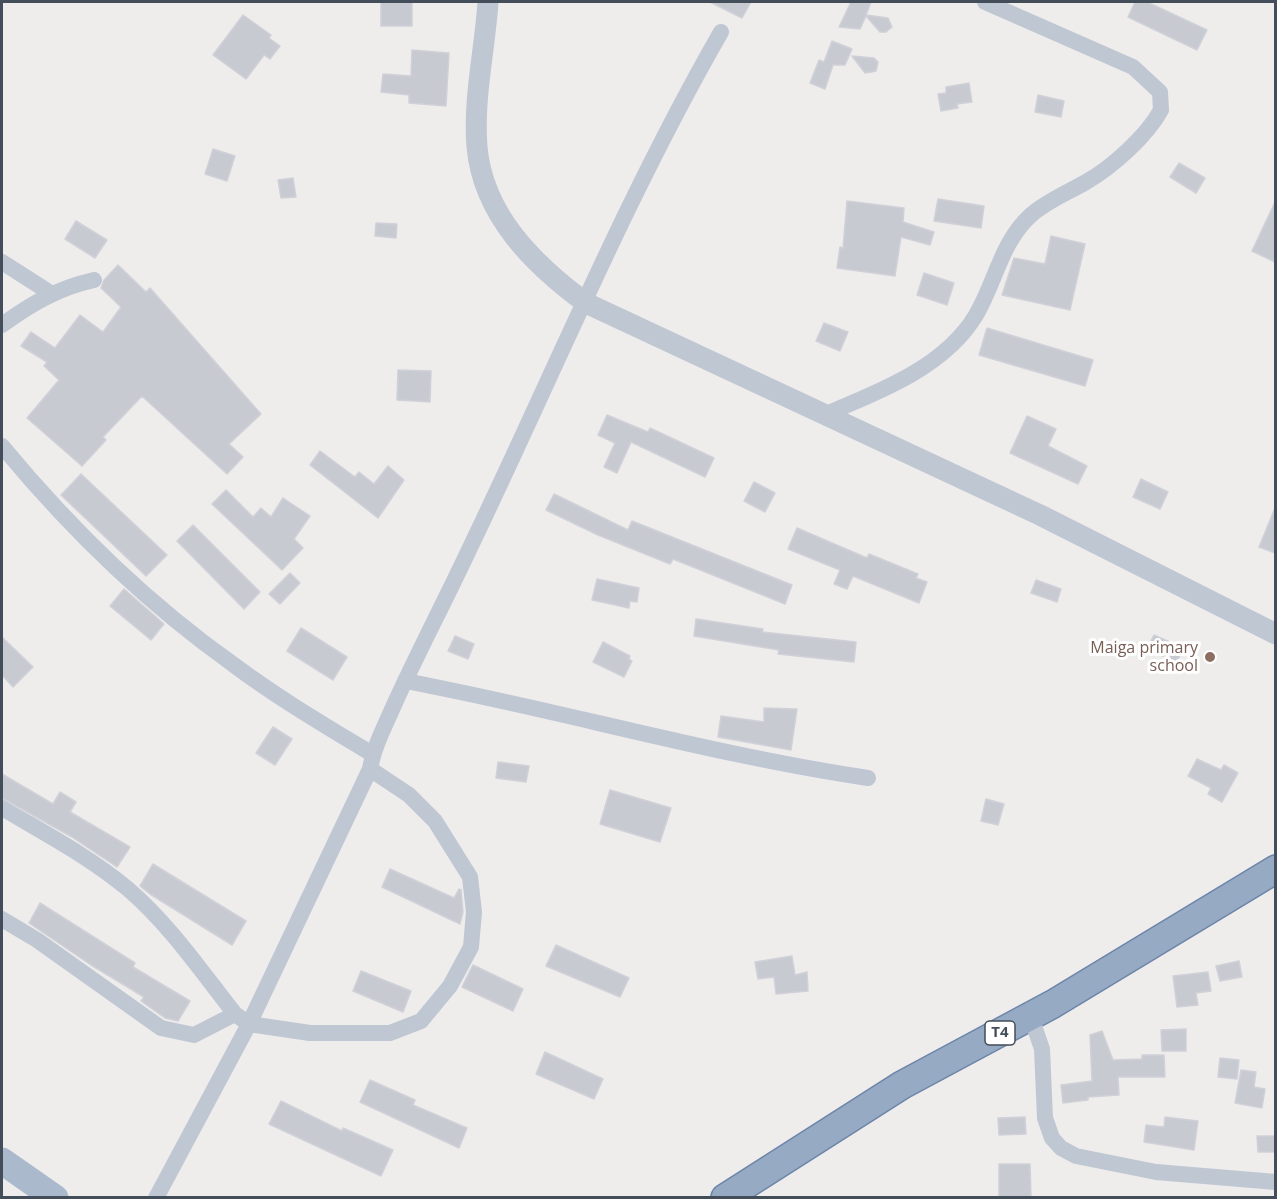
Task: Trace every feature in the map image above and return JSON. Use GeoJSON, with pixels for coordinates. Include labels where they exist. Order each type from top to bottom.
{"type":"FeatureCollection","features":[{"type":"Feature","properties":{"kind":"highway","name":"T4"},"geometry":{"type":"LineString","coordinates":[[725,1197],[902,1085],[1031,1017],[1275,869]]}},
{"type":"Feature","properties":{"kind":"main road"},"geometry":{"type":"LineString","coordinates":[[2,1161],[55,1197]]}},
{"type":"Feature","properties":{"kind":"street"},"geometry":{"type":"LineString","coordinates":[[488,2],[477,124],[480,169],[502,219],[518,244],[551,278],[586,303],[1040,515],[1275,634]]}},
{"type":"Feature","properties":{"kind":"street"},"geometry":{"type":"LineString","coordinates":[[826,414],[875,393],[911,374],[961,336],[976,314],[1016,230],[1047,203],[1088,181],[1117,158],[1143,135],[1161,110],[1160,92],[1133,67],[985,2]]}},
{"type":"Feature","properties":{"kind":"street"},"geometry":{"type":"LineString","coordinates":[[156,1197],[371,761],[405,681],[657,151],[721,32]]}},
{"type":"Feature","properties":{"kind":"street"},"geometry":{"type":"LineString","coordinates":[[2,262],[52,294]]}},
{"type":"Feature","properties":{"kind":"street"},"geometry":{"type":"LineString","coordinates":[[2,325],[36,300],[94,280]]}},
{"type":"Feature","properties":{"kind":"street"},"geometry":{"type":"LineString","coordinates":[[2,446],[121,573],[193,634],[371,761],[435,821],[456,851],[470,877],[474,920],[471,947],[450,986],[421,1021],[390,1034],[337,1035],[242,1019],[194,1035],[161,1028],[37,940],[2,920]]}},
{"type":"Feature","properties":{"kind":"street"},"geometry":{"type":"LineString","coordinates":[[405,681],[503,699],[652,736],[812,770],[868,778]]}},
{"type":"Feature","properties":{"kind":"street"},"geometry":{"type":"LineString","coordinates":[[2,808],[82,856],[127,888],[160,920],[242,1019]]}},
{"type":"Feature","properties":{"kind":"street"},"geometry":{"type":"LineString","coordinates":[[1031,1017],[1042,1049],[1045,1118],[1052,1138],[1061,1148],[1076,1156],[1156,1172],[1275,1182]]}},
{"type":"Feature","properties":{"kind":"building"},"geometry":{"type":"Polygon","coordinates":[[[381,2],[412,2],[412,26],[381,26],[381,2]]]}},
{"type":"Feature","properties":{"kind":"building"},"geometry":{"type":"Polygon","coordinates":[[[710,2],[751,2],[742,18],[710,2]]]}},
{"type":"Feature","properties":{"kind":"building"},"geometry":{"type":"Polygon","coordinates":[[[851,2],[871,2],[866,15],[888,18],[892,27],[886,32],[880,32],[866,16],[860,29],[839,27],[851,2]]]}},
{"type":"Feature","properties":{"kind":"building"},"geometry":{"type":"Polygon","coordinates":[[[1135,2],[1147,2],[1207,30],[1197,50],[1128,17],[1135,2]]]}},
{"type":"Feature","properties":{"kind":"building"},"geometry":{"type":"Polygon","coordinates":[[[243,15],[271,35],[269,38],[280,46],[270,59],[264,55],[246,79],[213,55],[243,15]]]}},
{"type":"Feature","properties":{"kind":"building"},"geometry":{"type":"Polygon","coordinates":[[[832,41],[852,49],[845,65],[833,65],[825,89],[810,83],[819,60],[824,62],[832,41]]]}},
{"type":"Feature","properties":{"kind":"building"},"geometry":{"type":"Polygon","coordinates":[[[412,50],[449,53],[446,106],[409,103],[409,95],[381,92],[383,74],[411,76],[412,50]]]}},
{"type":"Feature","properties":{"kind":"building"},"geometry":{"type":"Polygon","coordinates":[[[852,56],[874,58],[878,62],[876,71],[865,73],[852,56]]]}},
{"type":"Feature","properties":{"kind":"building"},"geometry":{"type":"Polygon","coordinates":[[[969,83],[972,102],[957,104],[958,108],[941,111],[938,94],[946,93],[946,87],[969,83]]]}},
{"type":"Feature","properties":{"kind":"building"},"geometry":{"type":"Polygon","coordinates":[[[1038,95],[1064,101],[1061,117],[1035,112],[1038,95]]]}},
{"type":"Feature","properties":{"kind":"building"},"geometry":{"type":"Polygon","coordinates":[[[213,149],[235,156],[227,181],[205,174],[213,149]]]}},
{"type":"Feature","properties":{"kind":"building"},"geometry":{"type":"Polygon","coordinates":[[[1179,163],[1205,178],[1196,193],[1170,177],[1179,163]]]}},
{"type":"Feature","properties":{"kind":"building"},"geometry":{"type":"Polygon","coordinates":[[[293,178],[296,197],[281,198],[278,180],[293,178]]]}},
{"type":"Feature","properties":{"kind":"building"},"geometry":{"type":"Polygon","coordinates":[[[938,199],[984,206],[981,228],[934,221],[938,199]]]}},
{"type":"Feature","properties":{"kind":"building"},"geometry":{"type":"Polygon","coordinates":[[[847,201],[904,208],[903,222],[934,232],[930,245],[901,237],[895,276],[837,268],[840,247],[843,248],[847,201]]]}},
{"type":"Feature","properties":{"kind":"building"},"geometry":{"type":"Polygon","coordinates":[[[1275,202],[1275,262],[1252,251],[1275,202]]]}},
{"type":"Feature","properties":{"kind":"building"},"geometry":{"type":"Polygon","coordinates":[[[76,221],[107,240],[95,258],[65,239],[76,221]]]}},
{"type":"Feature","properties":{"kind":"building"},"geometry":{"type":"Polygon","coordinates":[[[376,223],[397,224],[396,238],[375,236],[376,223]]]}},
{"type":"Feature","properties":{"kind":"building"},"geometry":{"type":"Polygon","coordinates":[[[1051,236],[1085,244],[1070,310],[1002,295],[1014,258],[1045,264],[1051,236]]]}},
{"type":"Feature","properties":{"kind":"building"},"geometry":{"type":"Polygon","coordinates":[[[118,265],[146,292],[150,288],[261,414],[229,444],[243,457],[227,474],[142,396],[103,437],[106,440],[82,466],[27,418],[59,380],[44,366],[47,362],[21,346],[31,332],[55,348],[80,315],[103,332],[121,307],[101,288],[104,280],[118,265]]]}},
{"type":"Feature","properties":{"kind":"building"},"geometry":{"type":"Polygon","coordinates":[[[924,273],[954,283],[947,305],[917,295],[924,273]]]}},
{"type":"Feature","properties":{"kind":"building"},"geometry":{"type":"Polygon","coordinates":[[[824,323],[848,332],[840,351],[816,341],[824,323]]]}},
{"type":"Feature","properties":{"kind":"building"},"geometry":{"type":"Polygon","coordinates":[[[987,328],[1093,360],[1085,386],[979,355],[987,328]]]}},
{"type":"Feature","properties":{"kind":"building"},"geometry":{"type":"Polygon","coordinates":[[[398,370],[431,371],[430,402],[397,400],[398,370]]]}},
{"type":"Feature","properties":{"kind":"building"},"geometry":{"type":"Polygon","coordinates":[[[607,415],[648,432],[650,428],[714,458],[705,477],[631,442],[617,473],[604,467],[615,443],[598,435],[607,415]]]}},
{"type":"Feature","properties":{"kind":"building"},"geometry":{"type":"Polygon","coordinates":[[[1027,416],[1056,429],[1048,446],[1087,466],[1078,484],[1010,453],[1027,416]]]}},
{"type":"Feature","properties":{"kind":"building"},"geometry":{"type":"Polygon","coordinates":[[[320,451],[355,477],[359,472],[374,484],[388,466],[404,480],[378,518],[310,465],[320,451]]]}},
{"type":"Feature","properties":{"kind":"building"},"geometry":{"type":"Polygon","coordinates":[[[81,474],[167,555],[146,576],[61,495],[81,474]]]}},
{"type":"Feature","properties":{"kind":"building"},"geometry":{"type":"Polygon","coordinates":[[[1141,479],[1168,492],[1160,509],[1133,497],[1141,479]]]}},
{"type":"Feature","properties":{"kind":"building"},"geometry":{"type":"Polygon","coordinates":[[[754,482],[775,493],[765,512],[744,501],[754,482]]]}},
{"type":"Feature","properties":{"kind":"building"},"geometry":{"type":"Polygon","coordinates":[[[226,490],[253,517],[261,508],[271,517],[283,498],[310,516],[294,539],[303,548],[282,570],[212,504],[226,490]]]}},
{"type":"Feature","properties":{"kind":"building"},"geometry":{"type":"Polygon","coordinates":[[[554,494],[628,530],[632,521],[792,585],[785,604],[673,559],[670,564],[598,535],[546,510],[554,494]]]}},
{"type":"Feature","properties":{"kind":"building"},"geometry":{"type":"Polygon","coordinates":[[[1275,508],[1275,553],[1259,547],[1275,508]]]}},
{"type":"Feature","properties":{"kind":"building"},"geometry":{"type":"Polygon","coordinates":[[[193,525],[260,592],[244,609],[177,541],[193,525]]]}},
{"type":"Feature","properties":{"kind":"building"},"geometry":{"type":"Polygon","coordinates":[[[797,528],[867,558],[869,554],[918,574],[916,578],[927,582],[919,603],[853,576],[847,589],[834,584],[840,570],[788,549],[797,528]]]}},
{"type":"Feature","properties":{"kind":"building"},"geometry":{"type":"Polygon","coordinates":[[[290,573],[300,583],[280,604],[269,594],[290,573]]]}},
{"type":"Feature","properties":{"kind":"building"},"geometry":{"type":"Polygon","coordinates":[[[597,579],[639,588],[637,602],[630,601],[629,608],[592,600],[597,579]]]}},
{"type":"Feature","properties":{"kind":"building"},"geometry":{"type":"Polygon","coordinates":[[[1036,580],[1061,589],[1057,602],[1031,593],[1036,580]]]}},
{"type":"Feature","properties":{"kind":"building"},"geometry":{"type":"Polygon","coordinates":[[[124,589],[164,624],[151,640],[110,606],[124,589]]]}},
{"type":"Feature","properties":{"kind":"building"},"geometry":{"type":"Polygon","coordinates":[[[696,619],[763,629],[762,632],[856,642],[854,662],[778,654],[779,650],[694,636],[696,619]]]}},
{"type":"Feature","properties":{"kind":"building"},"geometry":{"type":"Polygon","coordinates":[[[301,628],[347,657],[333,680],[287,651],[301,628]]]}},
{"type":"Feature","properties":{"kind":"building"},"geometry":{"type":"Polygon","coordinates":[[[1154,635],[1183,648],[1177,662],[1147,649],[1154,635]]]}},
{"type":"Feature","properties":{"kind":"building"},"geometry":{"type":"Polygon","coordinates":[[[455,636],[474,644],[468,659],[448,651],[455,636]]]}},
{"type":"Feature","properties":{"kind":"building"},"geometry":{"type":"Polygon","coordinates":[[[2,637],[33,667],[13,687],[2,675],[2,637]]]}},
{"type":"Feature","properties":{"kind":"building"},"geometry":{"type":"Polygon","coordinates":[[[603,642],[630,656],[629,659],[632,661],[624,677],[593,662],[603,642]]]}},
{"type":"Feature","properties":{"kind":"building"},"geometry":{"type":"Polygon","coordinates":[[[764,708],[797,709],[791,750],[718,737],[721,716],[764,722],[764,708]]]}},
{"type":"Feature","properties":{"kind":"building"},"geometry":{"type":"Polygon","coordinates":[[[273,727],[292,739],[275,765],[256,753],[273,727]]]}},
{"type":"Feature","properties":{"kind":"building"},"geometry":{"type":"Polygon","coordinates":[[[1197,759],[1221,770],[1224,765],[1238,773],[1222,802],[1208,794],[1211,788],[1188,776],[1197,759]]]}},
{"type":"Feature","properties":{"kind":"building"},"geometry":{"type":"Polygon","coordinates":[[[498,762],[529,766],[526,782],[496,778],[498,762]]]}},
{"type":"Feature","properties":{"kind":"building"},"geometry":{"type":"Polygon","coordinates":[[[2,774],[53,804],[60,792],[76,802],[70,812],[130,847],[117,867],[72,837],[2,798],[2,774]]]}},
{"type":"Feature","properties":{"kind":"building"},"geometry":{"type":"Polygon","coordinates":[[[610,790],[671,808],[660,842],[600,824],[610,790]]]}},
{"type":"Feature","properties":{"kind":"building"},"geometry":{"type":"Polygon","coordinates":[[[986,799],[1004,804],[998,825],[981,821],[986,799]]]}},
{"type":"Feature","properties":{"kind":"building"},"geometry":{"type":"Polygon","coordinates":[[[153,864],[246,921],[232,945],[140,886],[153,864]]]}},
{"type":"Feature","properties":{"kind":"building"},"geometry":{"type":"Polygon","coordinates":[[[390,869],[454,898],[459,889],[461,890],[463,912],[460,924],[382,887],[390,869]]]}},
{"type":"Feature","properties":{"kind":"building"},"geometry":{"type":"Polygon","coordinates":[[[40,903],[135,963],[133,967],[190,1001],[178,1021],[165,1018],[141,1001],[144,997],[29,923],[40,903]]]}},
{"type":"Feature","properties":{"kind":"building"},"geometry":{"type":"Polygon","coordinates":[[[556,945],[629,978],[620,997],[546,966],[556,945]]]}},
{"type":"Feature","properties":{"kind":"building"},"geometry":{"type":"Polygon","coordinates":[[[792,956],[795,975],[807,972],[808,991],[776,994],[774,977],[758,979],[755,962],[792,956]]]}},
{"type":"Feature","properties":{"kind":"building"},"geometry":{"type":"Polygon","coordinates":[[[1239,961],[1242,977],[1220,981],[1216,966],[1239,961]]]}},
{"type":"Feature","properties":{"kind":"building"},"geometry":{"type":"Polygon","coordinates":[[[473,965],[523,989],[513,1011],[462,987],[473,965]]]}},
{"type":"Feature","properties":{"kind":"building"},"geometry":{"type":"Polygon","coordinates":[[[361,971],[411,991],[403,1012],[353,991],[361,971]]]}},
{"type":"Feature","properties":{"kind":"building"},"geometry":{"type":"Polygon","coordinates":[[[1208,972],[1211,991],[1196,993],[1198,1005],[1177,1007],[1173,976],[1208,972]]]}},
{"type":"Feature","properties":{"kind":"building"},"geometry":{"type":"Polygon","coordinates":[[[1186,1029],[1186,1051],[1162,1051],[1161,1030],[1186,1029]]]}},
{"type":"Feature","properties":{"kind":"building"},"geometry":{"type":"Polygon","coordinates":[[[1102,1031],[1113,1060],[1142,1059],[1142,1055],[1164,1055],[1165,1077],[1118,1077],[1119,1095],[1088,1097],[1088,1100],[1063,1103],[1061,1085],[1092,1081],[1090,1035],[1102,1031]]]}},
{"type":"Feature","properties":{"kind":"building"},"geometry":{"type":"Polygon","coordinates":[[[545,1052],[603,1079],[594,1099],[536,1074],[545,1052]]]}},
{"type":"Feature","properties":{"kind":"building"},"geometry":{"type":"Polygon","coordinates":[[[1220,1058],[1239,1060],[1237,1079],[1218,1077],[1220,1058]]]}},
{"type":"Feature","properties":{"kind":"building"},"geometry":{"type":"Polygon","coordinates":[[[1241,1070],[1256,1072],[1254,1087],[1265,1089],[1262,1108],[1235,1103],[1241,1070]]]}},
{"type":"Feature","properties":{"kind":"building"},"geometry":{"type":"Polygon","coordinates":[[[370,1080],[415,1100],[413,1105],[467,1128],[459,1148],[360,1102],[370,1080]]]}},
{"type":"Feature","properties":{"kind":"building"},"geometry":{"type":"Polygon","coordinates":[[[281,1101],[342,1131],[343,1128],[393,1150],[381,1176],[269,1124],[281,1101]]]}},
{"type":"Feature","properties":{"kind":"building"},"geometry":{"type":"Polygon","coordinates":[[[1025,1117],[1026,1134],[999,1135],[998,1118],[1025,1117]]]}},
{"type":"Feature","properties":{"kind":"building"},"geometry":{"type":"Polygon","coordinates":[[[1165,1117],[1198,1121],[1194,1150],[1144,1142],[1146,1125],[1164,1127],[1165,1117]]]}},
{"type":"Feature","properties":{"kind":"building"},"geometry":{"type":"Polygon","coordinates":[[[1257,1136],[1275,1136],[1275,1152],[1258,1152],[1257,1136]]]}},
{"type":"Feature","properties":{"kind":"building"},"geometry":{"type":"Polygon","coordinates":[[[999,1164],[1030,1164],[1031,1197],[999,1197],[999,1164]]]}},
{"type":"Feature","properties":{"kind":"place","name":"Maiga primary school"},"geometry":{"type":"Point","coordinates":[1210,657]}}]}
